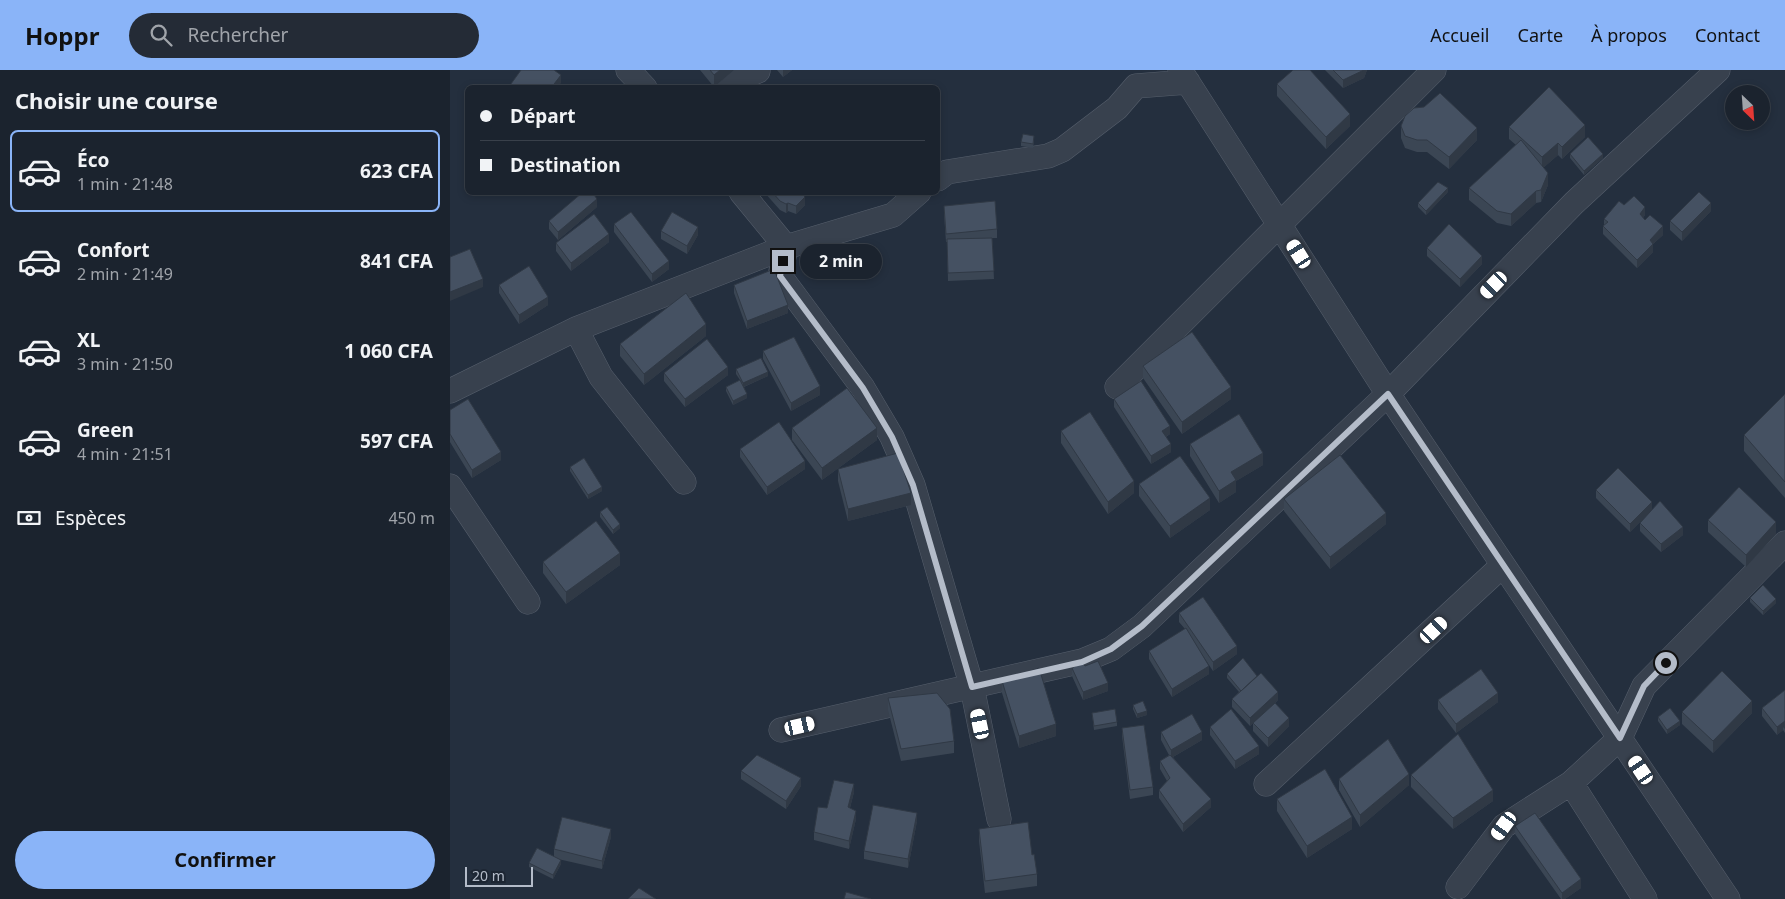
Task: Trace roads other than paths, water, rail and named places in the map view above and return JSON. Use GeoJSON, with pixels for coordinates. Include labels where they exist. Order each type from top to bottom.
{"type":"FeatureCollection","features":[{"type":"Feature","properties":{"kind":"street"},"geometry":{"type":"LineString","coordinates":[[628,70],[642,85]]}},
{"type":"Feature","properties":{"kind":"street"},"geometry":{"type":"LineString","coordinates":[[1117,387],[1434,70]]}},
{"type":"Feature","properties":{"kind":"street"},"geometry":{"type":"LineString","coordinates":[[781,730],[1082,662],[1111,649],[1142,626],[1388,394],[1574,203],[1718,70]]}},
{"type":"Feature","properties":{"kind":"street"},"geometry":{"type":"LineString","coordinates":[[731,85],[737,80],[758,71]]}},
{"type":"Feature","properties":{"kind":"street"},"geometry":{"type":"LineString","coordinates":[[940,177],[947,172],[1048,156],[1062,150],[1117,108],[1136,86],[1184,76],[1388,394],[1728,899]]}},
{"type":"Feature","properties":{"kind":"street"},"geometry":{"type":"LineString","coordinates":[[743,195],[786,247]]}},
{"type":"Feature","properties":{"kind":"street"},"geometry":{"type":"LineString","coordinates":[[450,392],[576,329],[786,247],[893,215],[916,195]]}},
{"type":"Feature","properties":{"kind":"street"},"geometry":{"type":"LineString","coordinates":[[786,247],[780,276],[863,388],[892,437],[913,485],[972,687],[999,819]]}},
{"type":"Feature","properties":{"kind":"street"},"geometry":{"type":"LineString","coordinates":[[576,329],[601,377],[684,482]]}},
{"type":"Feature","properties":{"kind":"street"},"geometry":{"type":"LineString","coordinates":[[450,486],[528,602]]}},
{"type":"Feature","properties":{"kind":"street"},"geometry":{"type":"LineString","coordinates":[[1458,887],[1504,826],[1571,783],[1620,738],[1644,686],[1785,543]]}},
{"type":"Feature","properties":{"kind":"street"},"geometry":{"type":"LineString","coordinates":[[1266,784],[1503,565]]}},
{"type":"Feature","properties":{"kind":"street"},"geometry":{"type":"LineString","coordinates":[[1571,783],[1645,899]]}}]}
